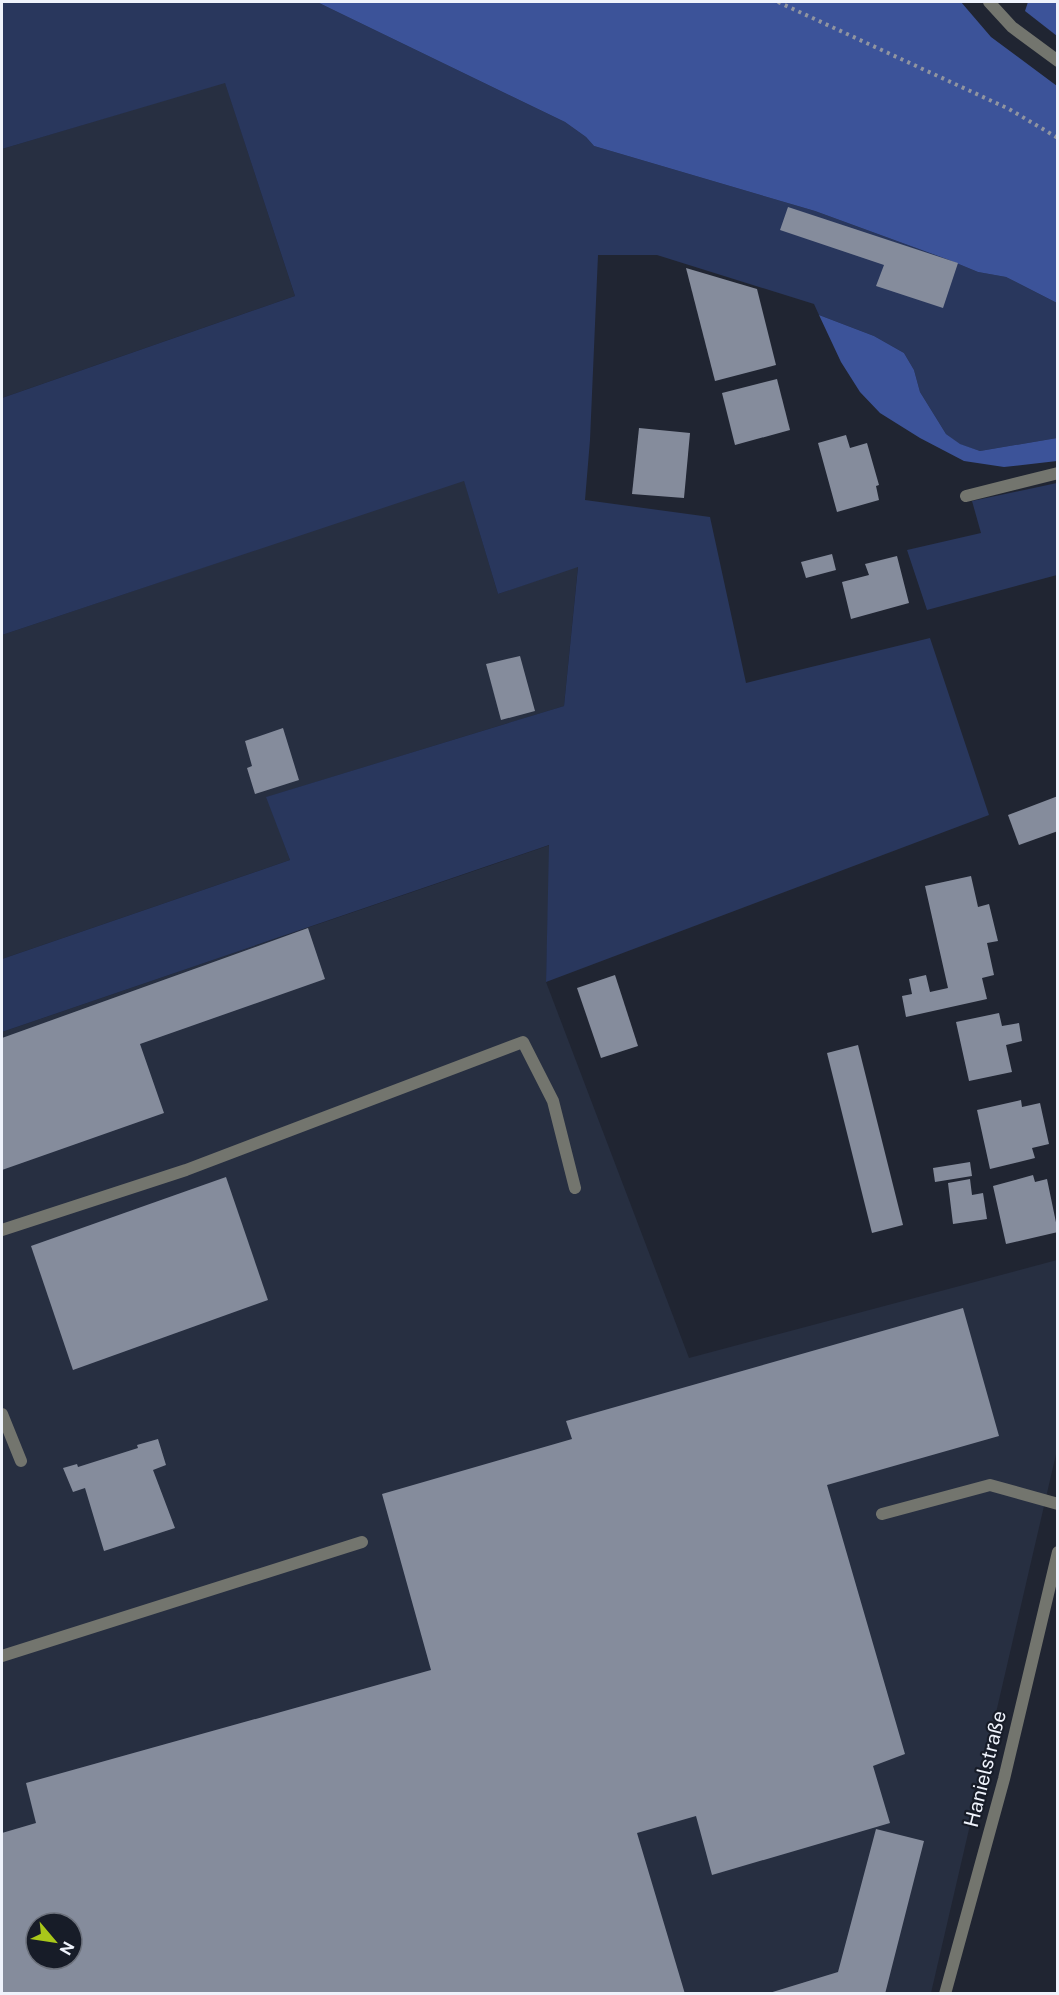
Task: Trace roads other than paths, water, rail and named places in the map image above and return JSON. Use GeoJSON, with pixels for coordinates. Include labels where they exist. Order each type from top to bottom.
{"type":"FeatureCollection","features":[{"type":"Feature","properties":{"kind":"street"},"geometry":{"type":"LineString","coordinates":[[989,2],[1012,27],[1058,61]]}},
{"type":"Feature","properties":{"kind":"street"},"geometry":{"type":"LineString","coordinates":[[966,496],[1058,473]]}},
{"type":"Feature","properties":{"kind":"street"},"geometry":{"type":"LineString","coordinates":[[2,1230],[186,1170],[523,1042],[553,1101],[575,1188]]}},
{"type":"Feature","properties":{"kind":"street"},"geometry":{"type":"LineString","coordinates":[[2,1414],[21,1461]]}},
{"type":"Feature","properties":{"kind":"street"},"geometry":{"type":"LineString","coordinates":[[882,1514],[990,1485],[1058,1504]]}},
{"type":"Feature","properties":{"kind":"street"},"geometry":{"type":"LineString","coordinates":[[2,1656],[362,1542]]}},
{"type":"Feature","properties":{"kind":"street","name":"Hanielstraße"},"geometry":{"type":"LineString","coordinates":[[945,1994],[1004,1779],[1058,1552]]}}]}
